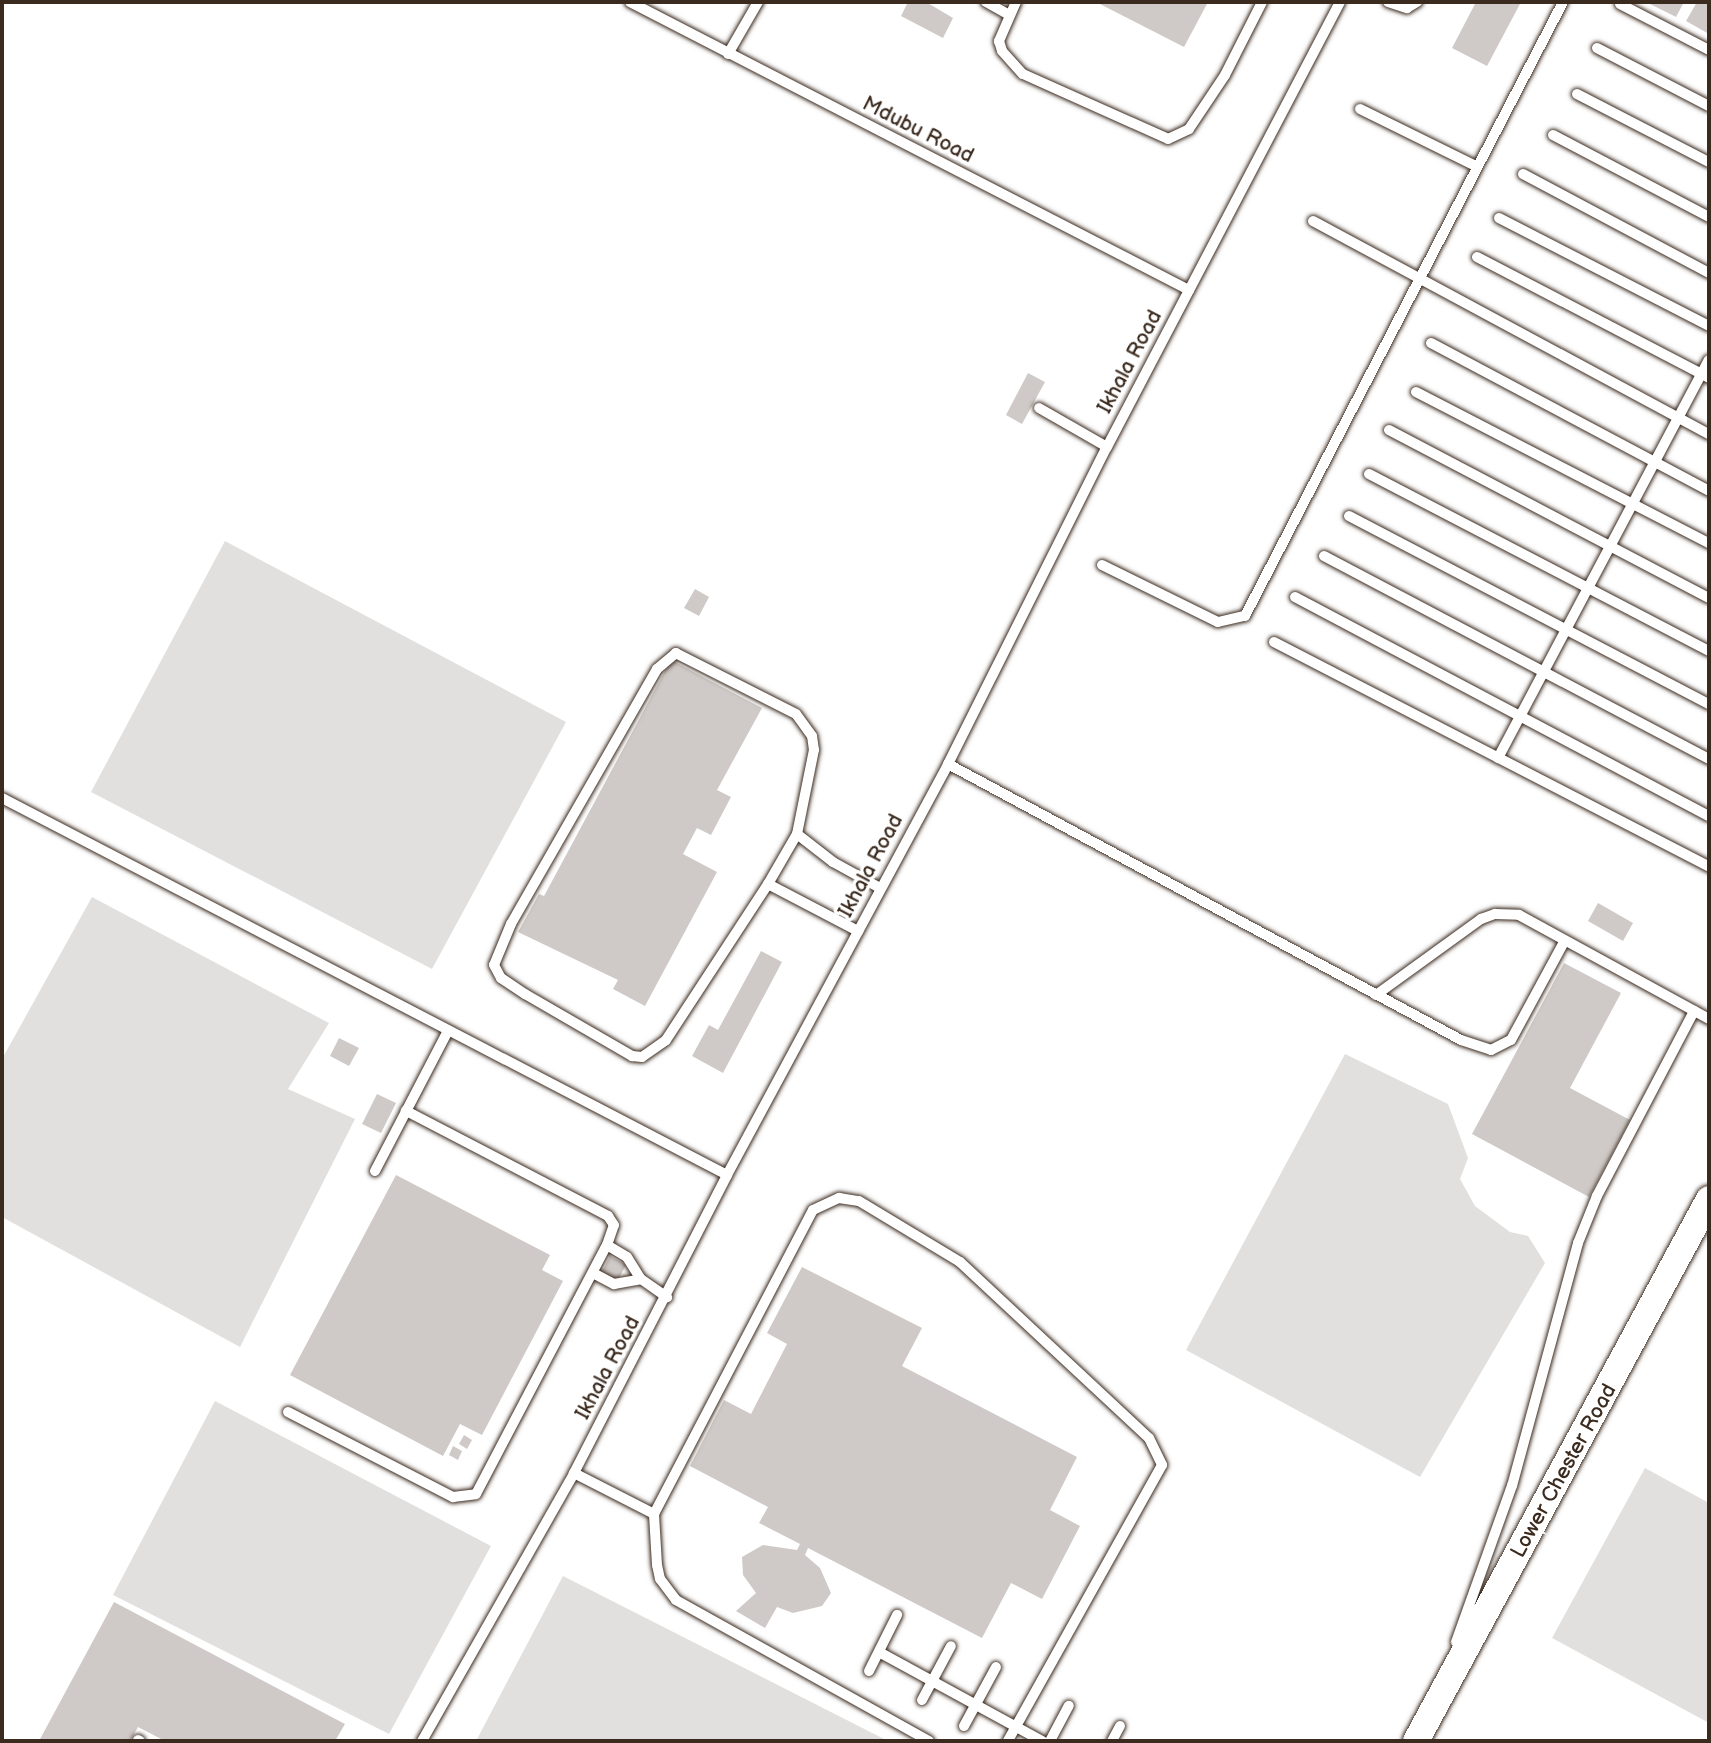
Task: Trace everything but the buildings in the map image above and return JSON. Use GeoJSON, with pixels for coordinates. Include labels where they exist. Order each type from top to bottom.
{"type":"FeatureCollection","features":[{"type":"Feature","properties":{"kind":"street","name":"Lower Chester Road"},"geometry":{"type":"LineString","coordinates":[[1416,1741],[1709,1199]]}},
{"type":"Feature","properties":{"kind":"lane","name":"Mdubu Road"},"geometry":{"type":"LineString","coordinates":[[630,2],[1189,290]]}},
{"type":"Feature","properties":{"kind":"lane"},"geometry":{"type":"LineString","coordinates":[[728,54],[758,2]]}},
{"type":"Feature","properties":{"kind":"lane"},"geometry":{"type":"LineString","coordinates":[[986,2],[1009,15]]}},
{"type":"Feature","properties":{"kind":"lane"},"geometry":{"type":"LineString","coordinates":[[1016,2],[999,41],[1002,51],[1023,74],[1168,139],[1189,129],[1225,75],[1262,2]]}},
{"type":"Feature","properties":{"kind":"lane","name":"Ikhala Road"},"geometry":{"type":"LineString","coordinates":[[422,1741],[574,1473],[667,1297],[727,1175],[948,764],[1107,447],[1340,2]]}},
{"type":"Feature","properties":{"kind":"lane"},"geometry":{"type":"LineString","coordinates":[[1388,2],[1407,8],[1417,2]]}},
{"type":"Feature","properties":{"kind":"lane"},"geometry":{"type":"LineString","coordinates":[[1102,565],[1218,622],[1244,616],[1563,2]]}},
{"type":"Feature","properties":{"kind":"lane"},"geometry":{"type":"LineString","coordinates":[[1620,4],[1709,50]]}},
{"type":"Feature","properties":{"kind":"lane"},"geometry":{"type":"LineString","coordinates":[[1597,48],[1709,106]]}},
{"type":"Feature","properties":{"kind":"lane"},"geometry":{"type":"LineString","coordinates":[[1577,94],[1709,162]]}},
{"type":"Feature","properties":{"kind":"lane"},"geometry":{"type":"LineString","coordinates":[[1360,109],[1476,166]]}},
{"type":"Feature","properties":{"kind":"lane"},"geometry":{"type":"LineString","coordinates":[[1553,135],[1709,217]]}},
{"type":"Feature","properties":{"kind":"lane"},"geometry":{"type":"LineString","coordinates":[[1523,174],[1709,273]]}},
{"type":"Feature","properties":{"kind":"lane"},"geometry":{"type":"LineString","coordinates":[[1499,218],[1709,326]]}},
{"type":"Feature","properties":{"kind":"lane"},"geometry":{"type":"LineString","coordinates":[[1313,221],[1709,434]]}},
{"type":"Feature","properties":{"kind":"lane"},"geometry":{"type":"LineString","coordinates":[[1478,257],[1706,376]]}},
{"type":"Feature","properties":{"kind":"lane"},"geometry":{"type":"LineString","coordinates":[[1431,343],[1709,491]]}},
{"type":"Feature","properties":{"kind":"lane"},"geometry":{"type":"LineString","coordinates":[[1498,758],[1654,463],[1706,376],[1709,360]]}},
{"type":"Feature","properties":{"kind":"lane"},"geometry":{"type":"LineString","coordinates":[[1416,392],[1709,543]]}},
{"type":"Feature","properties":{"kind":"lane"},"geometry":{"type":"LineString","coordinates":[[1040,408],[1107,447]]}},
{"type":"Feature","properties":{"kind":"lane"},"geometry":{"type":"LineString","coordinates":[[1389,430],[1709,598]]}},
{"type":"Feature","properties":{"kind":"lane"},"geometry":{"type":"LineString","coordinates":[[1369,474],[1709,651]]}},
{"type":"Feature","properties":{"kind":"lane"},"geometry":{"type":"LineString","coordinates":[[1349,516],[1709,704]]}},
{"type":"Feature","properties":{"kind":"lane"},"geometry":{"type":"LineString","coordinates":[[1324,556],[1709,760]]}},
{"type":"Feature","properties":{"kind":"lane"},"geometry":{"type":"LineString","coordinates":[[1295,597],[1709,816]]}},
{"type":"Feature","properties":{"kind":"lane"},"geometry":{"type":"LineString","coordinates":[[1274,642],[1709,867]]}},
{"type":"Feature","properties":{"kind":"lane"},"geometry":{"type":"LineString","coordinates":[[676,653],[700,661],[806,723],[814,750],[797,834],[768,884],[666,1040],[642,1057],[632,1056],[525,994],[501,978],[494,965],[511,924],[657,669],[676,653]]}},
{"type":"Feature","properties":{"kind":"lane"},"geometry":{"type":"LineString","coordinates":[[948,764],[1461,1040],[1491,1050],[1511,1040],[1564,942]]}},
{"type":"Feature","properties":{"kind":"lane"},"geometry":{"type":"LineString","coordinates":[[2,798],[727,1175]]}},
{"type":"Feature","properties":{"kind":"lane"},"geometry":{"type":"LineString","coordinates":[[797,834],[880,888]]}},
{"type":"Feature","properties":{"kind":"lane"},"geometry":{"type":"LineString","coordinates":[[768,884],[858,931]]}},
{"type":"Feature","properties":{"kind":"lane"},"geometry":{"type":"LineString","coordinates":[[1376,995],[1481,919],[1495,914],[1519,915],[1709,1019]]}},
{"type":"Feature","properties":{"kind":"lane"},"geometry":{"type":"LineString","coordinates":[[1416,1741],[1491,1552],[1578,1243],[1597,1196],[1694,1011]]}},
{"type":"Feature","properties":{"kind":"lane"},"geometry":{"type":"LineString","coordinates":[[375,1171],[448,1031]]}},
{"type":"Feature","properties":{"kind":"lane"},"geometry":{"type":"LineString","coordinates":[[288,1412],[453,1497],[470,1497],[483,1486],[607,1245],[614,1225],[608,1216],[406,1111]]}},
{"type":"Feature","properties":{"kind":"lane"},"geometry":{"type":"LineString","coordinates":[[929,1741],[676,1600],[660,1578],[654,1514],[813,1210],[839,1198],[859,1201],[960,1262],[1149,1438],[1162,1465],[1020,1727],[1008,1741]]}},
{"type":"Feature","properties":{"kind":"lane"},"geometry":{"type":"LineString","coordinates":[[607,1245],[627,1257],[641,1279],[667,1297]]}},
{"type":"Feature","properties":{"kind":"lane"},"geometry":{"type":"LineString","coordinates":[[593,1273],[614,1284],[641,1279]]}},
{"type":"Feature","properties":{"kind":"lane"},"geometry":{"type":"LineString","coordinates":[[574,1473],[654,1514]]}},
{"type":"Feature","properties":{"kind":"lane"},"geometry":{"type":"LineString","coordinates":[[869,1671],[897,1615]]}},
{"type":"Feature","properties":{"kind":"lane"},"geometry":{"type":"LineString","coordinates":[[922,1700],[951,1646]]}},
{"type":"Feature","properties":{"kind":"lane"},"geometry":{"type":"LineString","coordinates":[[879,1653],[1042,1741]]}},
{"type":"Feature","properties":{"kind":"lane"},"geometry":{"type":"LineString","coordinates":[[964,1726],[996,1667]]}},
{"type":"Feature","properties":{"kind":"lane"},"geometry":{"type":"LineString","coordinates":[[1050,1741],[1069,1706]]}},
{"type":"Feature","properties":{"kind":"lane"},"geometry":{"type":"LineString","coordinates":[[1112,1741],[1120,1726]]}},
{"type":"Feature","properties":{"kind":"shaded area"},"geometry":{"type":"Polygon","coordinates":[[[225,541],[566,722],[432,969],[91,792],[225,541]]]}},
{"type":"Feature","properties":{"kind":"shaded area"},"geometry":{"type":"Polygon","coordinates":[[[92,897],[329,1023],[288,1089],[355,1119],[240,1347],[2,1217],[2,1059],[92,897]]]}},
{"type":"Feature","properties":{"kind":"shaded area"},"geometry":{"type":"Polygon","coordinates":[[[1345,1054],[1448,1104],[1468,1158],[1460,1179],[1475,1206],[1510,1232],[1528,1236],[1545,1263],[1420,1477],[1186,1350],[1345,1054]]]}},
{"type":"Feature","properties":{"kind":"shaded area"},"geometry":{"type":"Polygon","coordinates":[[[215,1401],[491,1546],[389,1734],[113,1595],[215,1401]]]}},
{"type":"Feature","properties":{"kind":"shaded area"},"geometry":{"type":"Polygon","coordinates":[[[1645,1468],[1709,1503],[1709,1723],[1552,1638],[1645,1468]]]}},
{"type":"Feature","properties":{"kind":"shaded area"},"geometry":{"type":"Polygon","coordinates":[[[563,1576],[888,1741],[476,1741],[563,1576]]]}}]}
